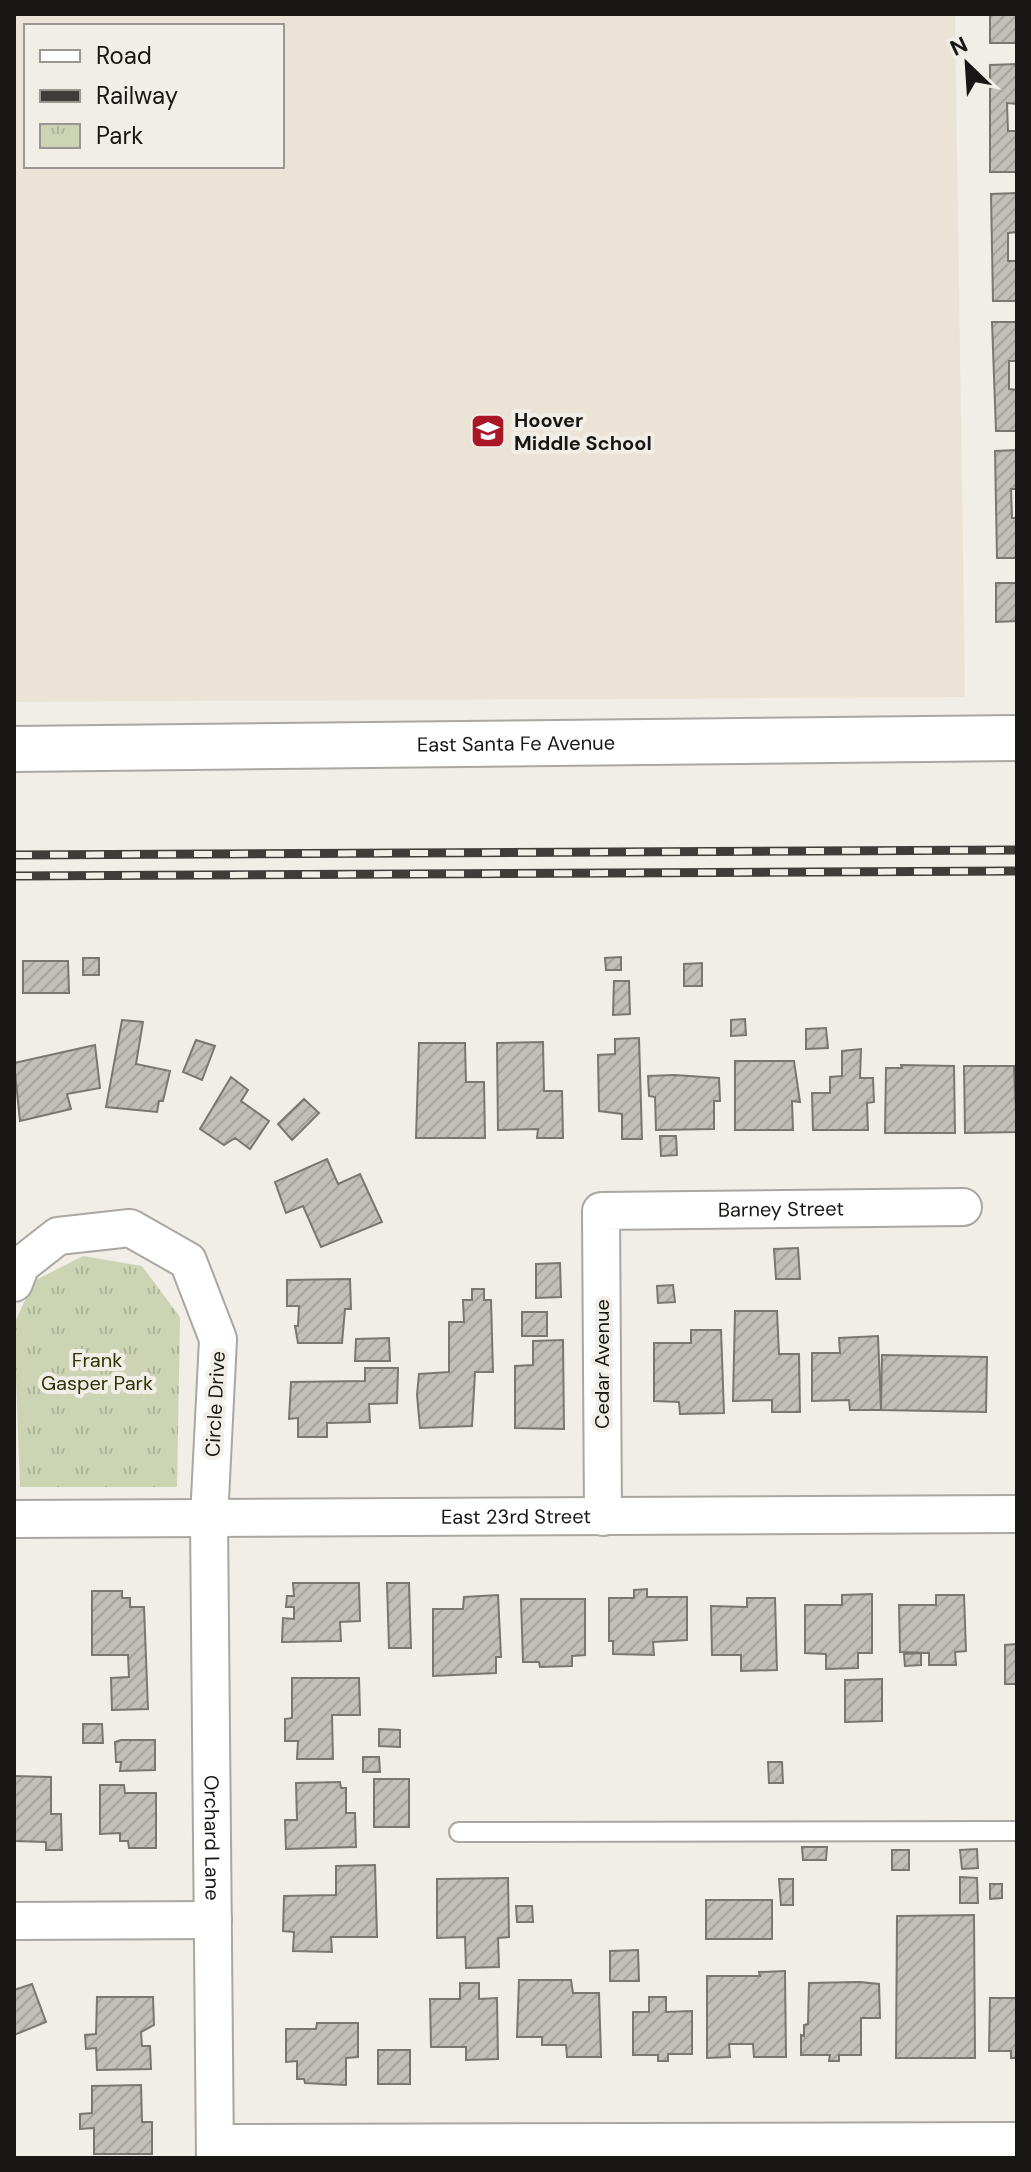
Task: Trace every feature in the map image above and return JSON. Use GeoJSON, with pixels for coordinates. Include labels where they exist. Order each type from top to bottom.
{"type":"FeatureCollection","features":[{"type":"Feature","properties":{"kind":"street","name":"East Santa Fe Avenue"},"geometry":{"type":"LineString","coordinates":[[14,749],[1017,738]]}},
{"type":"Feature","properties":{"kind":"street","name":"Barney Street"},"geometry":{"type":"LineString","coordinates":[[601,1211],[963,1207]]}},
{"type":"Feature","properties":{"kind":"street","name":"Cedar Avenue"},"geometry":{"type":"LineString","coordinates":[[601,1211],[603,1517]]}},
{"type":"Feature","properties":{"kind":"street","name":"Circle Drive"},"geometry":{"type":"LineString","coordinates":[[14,1283],[21,1265],[58,1236],[130,1228],[188,1261],[218,1339],[209,1519]]}},
{"type":"Feature","properties":{"kind":"street","name":"East 23rd Street"},"geometry":{"type":"LineString","coordinates":[[14,1519],[1017,1514]]}},
{"type":"Feature","properties":{"kind":"street","name":"Orchard Lane"},"geometry":{"type":"LineString","coordinates":[[209,1519],[215,2151]]}},
{"type":"Feature","properties":{"kind":"street"},"geometry":{"type":"LineString","coordinates":[[14,1921],[213,1920]]}},
{"type":"Feature","properties":{"kind":"street"},"geometry":{"type":"LineString","coordinates":[[215,2151],[1017,2141]]}},
{"type":"Feature","properties":{"kind":"lane"},"geometry":{"type":"LineString","coordinates":[[459,1832],[1017,1831]]}},
{"type":"Feature","properties":{"kind":"shaded area","name":"Hoover Middle School"},"geometry":{"type":"Polygon","coordinates":[[[14,14],[955,14],[965,697],[14,702],[14,14]]]}},
{"type":"Feature","properties":{"kind":"green space","name":"Frank Gasper Park"},"geometry":{"type":"Polygon","coordinates":[[[83,1256],[142,1266],[180,1317],[177,1487],[20,1487],[14,1324],[34,1281],[83,1256]]]}},
{"type":"Feature","properties":{"kind":"building"},"geometry":{"type":"Polygon","coordinates":[[[990,14],[1017,14],[1017,43],[990,43],[990,14]]]}},
{"type":"Feature","properties":{"kind":"building"},"geometry":{"type":"Polygon","coordinates":[[[1017,64],[1017,104],[1007,103],[1008,131],[1017,131],[1017,172],[990,172],[990,65],[1017,64]]]}},
{"type":"Feature","properties":{"kind":"building"},"geometry":{"type":"Polygon","coordinates":[[[1017,193],[1017,232],[1008,233],[1008,261],[1017,261],[1017,301],[993,301],[991,194],[1017,193]]]}},
{"type":"Feature","properties":{"kind":"building"},"geometry":{"type":"Polygon","coordinates":[[[992,322],[1017,322],[1017,361],[1009,361],[1009,389],[1017,390],[1017,431],[996,431],[992,322]]]}},
{"type":"Feature","properties":{"kind":"building"},"geometry":{"type":"Polygon","coordinates":[[[1017,450],[1017,489],[1011,489],[1012,518],[1017,518],[1017,558],[997,558],[995,451],[1017,450]]]}},
{"type":"Feature","properties":{"kind":"building"},"geometry":{"type":"Polygon","coordinates":[[[996,583],[1017,583],[1017,621],[996,622],[996,583]]]}},
{"type":"Feature","properties":{"kind":"building"},"geometry":{"type":"Polygon","coordinates":[[[621,957],[621,970],[606,970],[605,958],[621,957]]]}},
{"type":"Feature","properties":{"kind":"building"},"geometry":{"type":"Polygon","coordinates":[[[83,958],[99,958],[99,975],[83,975],[83,958]]]}},
{"type":"Feature","properties":{"kind":"building"},"geometry":{"type":"Polygon","coordinates":[[[23,961],[68,961],[69,993],[23,993],[23,961]]]}},
{"type":"Feature","properties":{"kind":"building"},"geometry":{"type":"Polygon","coordinates":[[[702,963],[702,986],[684,986],[684,964],[702,963]]]}},
{"type":"Feature","properties":{"kind":"building"},"geometry":{"type":"Polygon","coordinates":[[[614,981],[629,981],[630,1014],[613,1015],[614,981]]]}},
{"type":"Feature","properties":{"kind":"building"},"geometry":{"type":"Polygon","coordinates":[[[745,1019],[746,1035],[731,1036],[731,1020],[745,1019]]]}},
{"type":"Feature","properties":{"kind":"building"},"geometry":{"type":"Polygon","coordinates":[[[122,1020],[143,1022],[136,1064],[170,1071],[157,1112],[106,1107],[122,1020]]]}},
{"type":"Feature","properties":{"kind":"building"},"geometry":{"type":"Polygon","coordinates":[[[826,1028],[828,1048],[806,1049],[806,1029],[826,1028]]]}},
{"type":"Feature","properties":{"kind":"building"},"geometry":{"type":"Polygon","coordinates":[[[639,1038],[642,1139],[622,1139],[622,1114],[599,1111],[598,1055],[615,1054],[615,1039],[639,1038]]]}},
{"type":"Feature","properties":{"kind":"building"},"geometry":{"type":"Polygon","coordinates":[[[196,1040],[215,1046],[202,1080],[183,1072],[196,1040]]]}},
{"type":"Feature","properties":{"kind":"building"},"geometry":{"type":"Polygon","coordinates":[[[543,1042],[544,1091],[562,1091],[563,1138],[537,1138],[538,1129],[498,1130],[497,1043],[543,1042]]]}},
{"type":"Feature","properties":{"kind":"building"},"geometry":{"type":"Polygon","coordinates":[[[419,1043],[465,1043],[466,1082],[484,1082],[485,1138],[416,1138],[419,1043]]]}},
{"type":"Feature","properties":{"kind":"building"},"geometry":{"type":"Polygon","coordinates":[[[95,1045],[100,1088],[67,1094],[71,1109],[20,1121],[14,1063],[95,1045]]]}},
{"type":"Feature","properties":{"kind":"building"},"geometry":{"type":"Polygon","coordinates":[[[861,1049],[860,1078],[873,1078],[874,1102],[867,1103],[868,1130],[813,1130],[812,1093],[830,1093],[830,1077],[842,1076],[842,1051],[861,1049]]]}},
{"type":"Feature","properties":{"kind":"building"},"geometry":{"type":"Polygon","coordinates":[[[735,1061],[794,1061],[800,1102],[792,1101],[793,1130],[735,1130],[735,1061]]]}},
{"type":"Feature","properties":{"kind":"building"},"geometry":{"type":"Polygon","coordinates":[[[901,1065],[954,1066],[955,1133],[885,1133],[886,1068],[902,1068],[901,1065]]]}},
{"type":"Feature","properties":{"kind":"building"},"geometry":{"type":"Polygon","coordinates":[[[964,1066],[1014,1066],[1017,1132],[965,1133],[964,1066]]]}},
{"type":"Feature","properties":{"kind":"building"},"geometry":{"type":"Polygon","coordinates":[[[648,1076],[719,1078],[720,1101],[714,1101],[714,1129],[656,1130],[655,1097],[649,1096],[648,1076]]]}},
{"type":"Feature","properties":{"kind":"building"},"geometry":{"type":"Polygon","coordinates":[[[231,1077],[248,1090],[241,1101],[269,1121],[250,1149],[235,1138],[224,1145],[200,1129],[231,1077]]]}},
{"type":"Feature","properties":{"kind":"building"},"geometry":{"type":"Polygon","coordinates":[[[304,1099],[319,1113],[292,1140],[278,1124],[304,1099]]]}},
{"type":"Feature","properties":{"kind":"building"},"geometry":{"type":"Polygon","coordinates":[[[660,1136],[676,1136],[677,1155],[661,1156],[660,1136]]]}},
{"type":"Feature","properties":{"kind":"building"},"geometry":{"type":"Polygon","coordinates":[[[327,1159],[338,1184],[360,1174],[382,1222],[321,1247],[303,1206],[286,1213],[275,1182],[327,1159]]]}},
{"type":"Feature","properties":{"kind":"building"},"geometry":{"type":"Polygon","coordinates":[[[798,1248],[800,1279],[776,1279],[774,1249],[798,1248]]]}},
{"type":"Feature","properties":{"kind":"building"},"geometry":{"type":"Polygon","coordinates":[[[560,1263],[561,1297],[536,1298],[536,1264],[560,1263]]]}},
{"type":"Feature","properties":{"kind":"building"},"geometry":{"type":"Polygon","coordinates":[[[350,1279],[351,1309],[345,1309],[342,1343],[298,1343],[295,1326],[298,1326],[299,1306],[287,1306],[287,1280],[350,1279]]]}},
{"type":"Feature","properties":{"kind":"building"},"geometry":{"type":"Polygon","coordinates":[[[673,1285],[675,1302],[658,1303],[657,1286],[673,1285]]]}},
{"type":"Feature","properties":{"kind":"building"},"geometry":{"type":"Polygon","coordinates":[[[472,1289],[484,1289],[484,1300],[491,1300],[493,1372],[475,1372],[472,1426],[420,1428],[419,1374],[449,1372],[449,1322],[464,1322],[463,1300],[472,1300],[472,1289]]]}},
{"type":"Feature","properties":{"kind":"building"},"geometry":{"type":"Polygon","coordinates":[[[735,1311],[777,1311],[779,1354],[799,1354],[800,1412],[772,1412],[772,1400],[733,1401],[735,1311]]]}},
{"type":"Feature","properties":{"kind":"building"},"geometry":{"type":"Polygon","coordinates":[[[522,1312],[547,1312],[547,1336],[522,1336],[522,1312]]]}},
{"type":"Feature","properties":{"kind":"building"},"geometry":{"type":"Polygon","coordinates":[[[691,1330],[721,1330],[724,1413],[680,1414],[679,1402],[654,1401],[654,1343],[691,1343],[691,1330]]]}},
{"type":"Feature","properties":{"kind":"building"},"geometry":{"type":"Polygon","coordinates":[[[878,1336],[881,1410],[850,1410],[849,1400],[812,1401],[812,1353],[840,1353],[839,1338],[878,1336]]]}},
{"type":"Feature","properties":{"kind":"building"},"geometry":{"type":"Polygon","coordinates":[[[389,1338],[390,1361],[355,1361],[356,1339],[389,1338]]]}},
{"type":"Feature","properties":{"kind":"building"},"geometry":{"type":"Polygon","coordinates":[[[563,1340],[564,1429],[515,1428],[515,1366],[533,1365],[533,1341],[563,1340]]]}},
{"type":"Feature","properties":{"kind":"building"},"geometry":{"type":"Polygon","coordinates":[[[882,1355],[987,1357],[986,1412],[881,1410],[882,1355]]]}},
{"type":"Feature","properties":{"kind":"building"},"geometry":{"type":"Polygon","coordinates":[[[365,1368],[398,1368],[397,1403],[369,1404],[370,1422],[327,1423],[327,1437],[298,1437],[298,1418],[289,1419],[291,1382],[365,1381],[365,1368]]]}},
{"type":"Feature","properties":{"kind":"building"},"geometry":{"type":"Polygon","coordinates":[[[293,1583],[359,1583],[360,1621],[340,1622],[341,1641],[282,1642],[283,1618],[294,1619],[294,1607],[286,1607],[287,1596],[294,1596],[293,1583]]]}},
{"type":"Feature","properties":{"kind":"building"},"geometry":{"type":"Polygon","coordinates":[[[387,1583],[409,1583],[411,1648],[389,1648],[387,1583]]]}},
{"type":"Feature","properties":{"kind":"building"},"geometry":{"type":"Polygon","coordinates":[[[647,1589],[647,1597],[687,1597],[687,1640],[653,1642],[654,1655],[613,1654],[613,1641],[609,1641],[609,1598],[634,1598],[634,1590],[647,1589]]]}},
{"type":"Feature","properties":{"kind":"building"},"geometry":{"type":"Polygon","coordinates":[[[92,1591],[122,1591],[122,1598],[130,1598],[130,1607],[144,1607],[148,1709],[112,1710],[111,1678],[129,1677],[128,1655],[92,1655],[92,1591]]]}},
{"type":"Feature","properties":{"kind":"building"},"geometry":{"type":"Polygon","coordinates":[[[872,1594],[872,1653],[858,1653],[858,1668],[826,1669],[826,1654],[805,1653],[805,1605],[842,1605],[842,1595],[872,1594]]]}},
{"type":"Feature","properties":{"kind":"building"},"geometry":{"type":"Polygon","coordinates":[[[498,1595],[501,1657],[496,1657],[496,1673],[433,1676],[433,1609],[463,1609],[464,1597],[498,1595]]]}},
{"type":"Feature","properties":{"kind":"building"},"geometry":{"type":"Polygon","coordinates":[[[936,1595],[964,1595],[966,1651],[955,1652],[956,1665],[929,1665],[929,1653],[900,1652],[899,1605],[936,1605],[936,1595]]]}},
{"type":"Feature","properties":{"kind":"building"},"geometry":{"type":"Polygon","coordinates":[[[747,1598],[775,1598],[777,1670],[741,1671],[741,1655],[712,1655],[711,1606],[747,1607],[747,1598]]]}},
{"type":"Feature","properties":{"kind":"building"},"geometry":{"type":"Polygon","coordinates":[[[521,1599],[585,1599],[585,1655],[572,1656],[572,1666],[540,1667],[539,1662],[523,1662],[521,1599]]]}},
{"type":"Feature","properties":{"kind":"building"},"geometry":{"type":"Polygon","coordinates":[[[1017,1644],[1017,1684],[1005,1684],[1005,1645],[1017,1644]]]}},
{"type":"Feature","properties":{"kind":"building"},"geometry":{"type":"Polygon","coordinates":[[[921,1653],[921,1665],[905,1666],[904,1654],[921,1653]]]}},
{"type":"Feature","properties":{"kind":"building"},"geometry":{"type":"Polygon","coordinates":[[[292,1678],[359,1678],[360,1715],[332,1715],[333,1759],[297,1759],[298,1741],[285,1741],[285,1719],[292,1718],[292,1678]]]}},
{"type":"Feature","properties":{"kind":"building"},"geometry":{"type":"Polygon","coordinates":[[[882,1679],[882,1721],[845,1722],[845,1680],[882,1679]]]}},
{"type":"Feature","properties":{"kind":"building"},"geometry":{"type":"Polygon","coordinates":[[[83,1724],[102,1724],[103,1743],[83,1743],[83,1724]]]}},
{"type":"Feature","properties":{"kind":"building"},"geometry":{"type":"Polygon","coordinates":[[[379,1729],[400,1730],[400,1747],[379,1746],[379,1729]]]}},
{"type":"Feature","properties":{"kind":"building"},"geometry":{"type":"Polygon","coordinates":[[[155,1740],[155,1770],[120,1771],[121,1762],[116,1762],[115,1742],[155,1740]]]}},
{"type":"Feature","properties":{"kind":"building"},"geometry":{"type":"Polygon","coordinates":[[[363,1757],[379,1757],[380,1772],[363,1772],[363,1757]]]}},
{"type":"Feature","properties":{"kind":"building"},"geometry":{"type":"Polygon","coordinates":[[[768,1762],[782,1762],[783,1783],[769,1783],[768,1762]]]}},
{"type":"Feature","properties":{"kind":"building"},"geometry":{"type":"Polygon","coordinates":[[[14,1776],[51,1777],[51,1814],[61,1814],[62,1850],[46,1850],[46,1842],[14,1841],[14,1776]]]}},
{"type":"Feature","properties":{"kind":"building"},"geometry":{"type":"Polygon","coordinates":[[[374,1779],[409,1779],[409,1827],[374,1827],[374,1779]]]}},
{"type":"Feature","properties":{"kind":"building"},"geometry":{"type":"Polygon","coordinates":[[[340,1782],[341,1788],[346,1788],[346,1813],[355,1813],[356,1847],[286,1849],[285,1820],[297,1820],[296,1783],[340,1782]]]}},
{"type":"Feature","properties":{"kind":"building"},"geometry":{"type":"Polygon","coordinates":[[[100,1785],[124,1785],[125,1793],[156,1793],[156,1848],[129,1848],[128,1841],[120,1841],[120,1833],[100,1834],[100,1785]]]}},
{"type":"Feature","properties":{"kind":"building"},"geometry":{"type":"Polygon","coordinates":[[[802,1847],[827,1847],[826,1860],[803,1860],[802,1847]]]}},
{"type":"Feature","properties":{"kind":"building"},"geometry":{"type":"Polygon","coordinates":[[[977,1849],[978,1868],[962,1869],[960,1850],[977,1849]]]}},
{"type":"Feature","properties":{"kind":"building"},"geometry":{"type":"Polygon","coordinates":[[[892,1850],[909,1850],[909,1870],[892,1870],[892,1850]]]}},
{"type":"Feature","properties":{"kind":"building"},"geometry":{"type":"Polygon","coordinates":[[[375,1865],[377,1937],[331,1937],[332,1952],[293,1951],[294,1932],[283,1931],[284,1896],[336,1895],[336,1866],[375,1865]]]}},
{"type":"Feature","properties":{"kind":"building"},"geometry":{"type":"Polygon","coordinates":[[[960,1877],[977,1878],[978,1903],[960,1903],[960,1877]]]}},
{"type":"Feature","properties":{"kind":"building"},"geometry":{"type":"Polygon","coordinates":[[[508,1878],[509,1937],[498,1938],[499,1967],[466,1968],[465,1937],[437,1938],[437,1879],[508,1878]]]}},
{"type":"Feature","properties":{"kind":"building"},"geometry":{"type":"Polygon","coordinates":[[[779,1879],[793,1879],[793,1905],[781,1905],[779,1879]]]}},
{"type":"Feature","properties":{"kind":"building"},"geometry":{"type":"Polygon","coordinates":[[[990,1884],[1002,1884],[1002,1898],[990,1899],[990,1884]]]}},
{"type":"Feature","properties":{"kind":"building"},"geometry":{"type":"Polygon","coordinates":[[[706,1900],[772,1900],[772,1939],[706,1939],[706,1900]]]}},
{"type":"Feature","properties":{"kind":"building"},"geometry":{"type":"Polygon","coordinates":[[[516,1906],[532,1906],[533,1922],[517,1922],[516,1906]]]}},
{"type":"Feature","properties":{"kind":"building"},"geometry":{"type":"Polygon","coordinates":[[[974,1915],[975,2058],[896,2058],[897,1916],[974,1915]]]}},
{"type":"Feature","properties":{"kind":"building"},"geometry":{"type":"Polygon","coordinates":[[[638,1950],[639,1981],[610,1981],[610,1951],[638,1950]]]}},
{"type":"Feature","properties":{"kind":"building"},"geometry":{"type":"Polygon","coordinates":[[[785,1971],[786,2057],[754,2057],[753,2044],[729,2044],[730,2057],[707,2058],[707,1976],[760,1976],[759,1972],[785,1971]]]}},
{"type":"Feature","properties":{"kind":"building"},"geometry":{"type":"Polygon","coordinates":[[[519,1980],[571,1980],[573,1993],[599,1993],[601,2057],[567,2057],[566,2045],[542,2045],[542,2037],[517,2037],[519,1980]]]}},
{"type":"Feature","properties":{"kind":"building"},"geometry":{"type":"Polygon","coordinates":[[[460,1983],[479,1983],[479,1999],[497,1998],[498,2059],[466,2060],[466,2047],[431,2047],[430,1999],[460,1999],[460,1983]]]}},
{"type":"Feature","properties":{"kind":"building"},"geometry":{"type":"Polygon","coordinates":[[[809,1983],[879,1984],[880,2018],[861,2018],[861,2055],[839,2055],[839,2061],[829,2061],[830,2055],[801,2055],[801,2035],[804,2036],[804,2025],[808,2024],[809,1983]]]}},
{"type":"Feature","properties":{"kind":"building"},"geometry":{"type":"Polygon","coordinates":[[[32,1984],[46,2022],[14,2035],[14,1990],[32,1984]]]}},
{"type":"Feature","properties":{"kind":"building"},"geometry":{"type":"Polygon","coordinates":[[[97,1997],[153,1997],[154,2025],[141,2032],[142,2046],[150,2046],[151,2069],[97,2070],[96,2048],[86,2049],[85,2035],[96,2034],[97,1997]]]}},
{"type":"Feature","properties":{"kind":"building"},"geometry":{"type":"Polygon","coordinates":[[[649,1997],[666,1997],[666,2012],[692,2011],[692,2054],[668,2054],[668,2061],[658,2061],[658,2055],[633,2055],[633,2012],[649,2012],[649,1997]]]}},
{"type":"Feature","properties":{"kind":"building"},"geometry":{"type":"Polygon","coordinates":[[[990,1998],[1017,1998],[1017,2058],[1011,2058],[1011,2051],[989,2051],[990,1998]]]}},
{"type":"Feature","properties":{"kind":"building"},"geometry":{"type":"Polygon","coordinates":[[[317,2023],[358,2023],[358,2057],[346,2058],[346,2085],[305,2083],[304,2079],[297,2079],[297,2061],[286,2062],[286,2029],[316,2029],[317,2023]]]}},
{"type":"Feature","properties":{"kind":"building"},"geometry":{"type":"Polygon","coordinates":[[[378,2050],[410,2050],[410,2084],[378,2084],[378,2050]]]}},
{"type":"Feature","properties":{"kind":"building"},"geometry":{"type":"Polygon","coordinates":[[[141,2085],[142,2122],[152,2122],[152,2154],[94,2154],[94,2128],[80,2129],[80,2114],[92,2113],[92,2086],[141,2085]]]}},
{"type":"Feature","properties":{"kind":"railway"},"geometry":{"type":"LineString","coordinates":[[14,855],[1017,850]]}},
{"type":"Feature","properties":{"kind":"railway"},"geometry":{"type":"LineString","coordinates":[[14,876],[1017,871]]}},
{"type":"Feature","properties":{"kind":"place","name":"Hoover Middle School"},"geometry":{"type":"Point","coordinates":[488,431]}}]}
